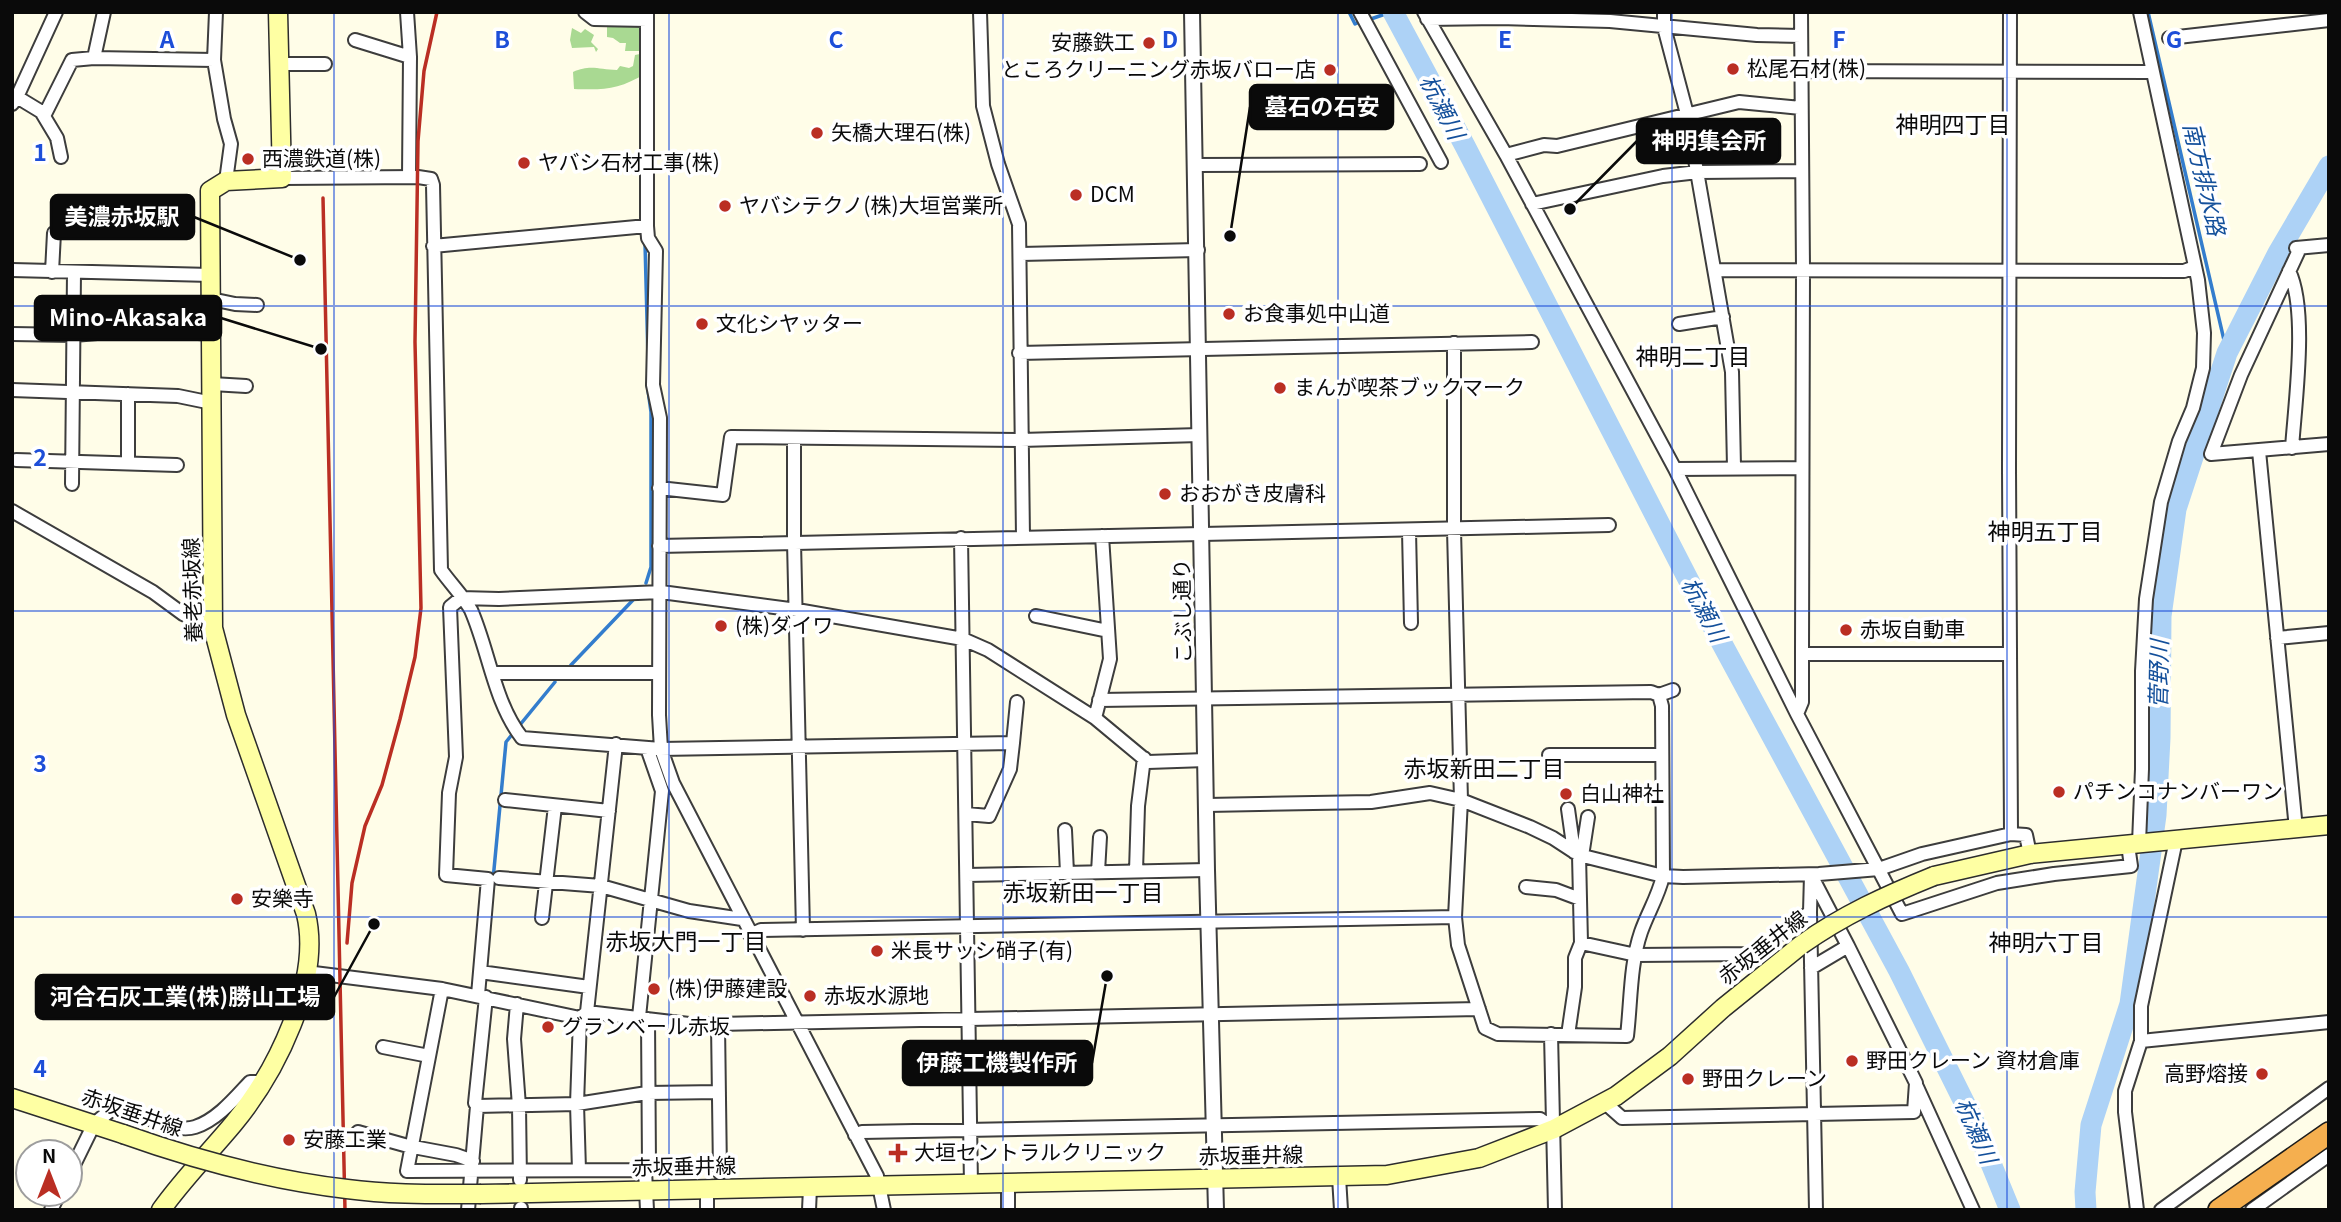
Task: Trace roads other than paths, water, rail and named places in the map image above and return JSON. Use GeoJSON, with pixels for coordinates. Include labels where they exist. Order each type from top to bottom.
{"type":"FeatureCollection","features":[{"type":"Feature","properties":{"kind":"highway"},"geometry":{"type":"LineString","coordinates":[[2221,1210],[2329,1133]]}},
{"type":"Feature","properties":{"kind":"main road"},"geometry":{"type":"LineString","coordinates":[[226,181],[282,178],[278,12]]}},
{"type":"Feature","properties":{"kind":"main road","name":"養老赤坂線"},"geometry":{"type":"LineString","coordinates":[[161,1210],[177,1187],[236,1121],[262,1082],[295,1018],[306,972],[311,933],[236,715],[213,628],[211,191],[226,181]]}},
{"type":"Feature","properties":{"kind":"main road","name":"赤坂垂井線"},"geometry":{"type":"LineString","coordinates":[[12,1098],[213,1163],[301,1183],[388,1193],[481,1194],[880,1187],[1387,1175],[1479,1158],[1554,1129],[1604,1102],[1670,1056],[1770,969],[1830,925],[1874,901],[1934,876],[2030,854],[2329,825]]}},
{"type":"Feature","properties":{"kind":"street"},"geometry":{"type":"LineString","coordinates":[[56,12],[15,101],[42,113],[57,138],[61,157]]}},
{"type":"Feature","properties":{"kind":"street"},"geometry":{"type":"LineString","coordinates":[[94,58],[104,12]]}},
{"type":"Feature","properties":{"kind":"street"},"geometry":{"type":"LineString","coordinates":[[216,12],[215,60],[224,119],[231,144],[226,181]]}},
{"type":"Feature","properties":{"kind":"street"},"geometry":{"type":"LineString","coordinates":[[407,12],[410,57],[410,177]]}},
{"type":"Feature","properties":{"kind":"street"},"geometry":{"type":"LineString","coordinates":[[585,12],[594,19],[647,16],[647,226],[648,238],[656,251],[653,385],[660,418],[659,673],[654,749],[662,791],[643,1018],[648,1093],[649,1166],[645,1170],[647,1210]]}},
{"type":"Feature","properties":{"kind":"street"},"geometry":{"type":"LineString","coordinates":[[980,12],[983,107],[998,164],[1019,224],[1023,537]]}},
{"type":"Feature","properties":{"kind":"street","name":"こぶし通り"},"geometry":{"type":"LineString","coordinates":[[1192,12],[1208,922],[1216,1210]]}},
{"type":"Feature","properties":{"kind":"street"},"geometry":{"type":"LineString","coordinates":[[1664,12],[1664,27],[1687,114],[1698,172],[1732,372],[1734,467]]}},
{"type":"Feature","properties":{"kind":"street"},"geometry":{"type":"LineString","coordinates":[[1797,714],[1802,702],[1801,12]]}},
{"type":"Feature","properties":{"kind":"street"},"geometry":{"type":"LineString","coordinates":[[2010,12],[2011,834]]}},
{"type":"Feature","properties":{"kind":"street"},"geometry":{"type":"LineString","coordinates":[[1426,16],[1506,155],[1675,469],[1874,870],[1902,914],[1997,883],[2131,866],[2146,599],[2161,502],[2179,441],[2193,408],[2203,368],[2204,333],[2195,267],[2140,12]]}},
{"type":"Feature","properties":{"kind":"street"},"geometry":{"type":"LineString","coordinates":[[2258,28],[2259,12]]}},
{"type":"Feature","properties":{"kind":"street"},"geometry":{"type":"LineString","coordinates":[[1426,16],[1546,16],[1801,36]]}},
{"type":"Feature","properties":{"kind":"street"},"geometry":{"type":"LineString","coordinates":[[1363,18],[1441,162]]}},
{"type":"Feature","properties":{"kind":"street"},"geometry":{"type":"LineString","coordinates":[[2169,38],[2329,20]]}},
{"type":"Feature","properties":{"kind":"street"},"geometry":{"type":"LineString","coordinates":[[355,40],[410,57]]}},
{"type":"Feature","properties":{"kind":"street"},"geometry":{"type":"LineString","coordinates":[[42,113],[45,114],[72,60],[215,60]]}},
{"type":"Feature","properties":{"kind":"street"},"geometry":{"type":"LineString","coordinates":[[279,64],[325,64]]}},
{"type":"Feature","properties":{"kind":"street"},"geometry":{"type":"LineString","coordinates":[[1801,71],[2153,72]]}},
{"type":"Feature","properties":{"kind":"street"},"geometry":{"type":"LineString","coordinates":[[1506,155],[1544,145],[1557,146],[1739,102],[1801,108]]}},
{"type":"Feature","properties":{"kind":"street"},"geometry":{"type":"LineString","coordinates":[[1194,165],[1420,164]]}},
{"type":"Feature","properties":{"kind":"street"},"geometry":{"type":"LineString","coordinates":[[1532,204],[1663,176],[1698,172],[1801,171]]}},
{"type":"Feature","properties":{"kind":"street"},"geometry":{"type":"LineString","coordinates":[[282,178],[426,177],[431,180],[441,570],[470,608],[492,673],[522,738],[654,749],[1013,743]]}},
{"type":"Feature","properties":{"kind":"street"},"geometry":{"type":"LineString","coordinates":[[433,246],[647,226]]}},
{"type":"Feature","properties":{"kind":"street"},"geometry":{"type":"LineString","coordinates":[[52,272],[54,233]]}},
{"type":"Feature","properties":{"kind":"street"},"geometry":{"type":"LineString","coordinates":[[2329,246],[2298,248],[2241,375],[2211,454],[2329,444]]}},
{"type":"Feature","properties":{"kind":"street"},"geometry":{"type":"LineString","coordinates":[[1021,254],[1198,250]]}},
{"type":"Feature","properties":{"kind":"street"},"geometry":{"type":"LineString","coordinates":[[1715,270],[2184,271],[2195,267]]}},
{"type":"Feature","properties":{"kind":"street"},"geometry":{"type":"LineString","coordinates":[[12,270],[211,275]]}},
{"type":"Feature","properties":{"kind":"street"},"geometry":{"type":"LineString","coordinates":[[2289,271],[2295,283],[2299,319],[2292,448]]}},
{"type":"Feature","properties":{"kind":"street"},"geometry":{"type":"LineString","coordinates":[[72,484],[74,272]]}},
{"type":"Feature","properties":{"kind":"street"},"geometry":{"type":"LineString","coordinates":[[211,299],[257,305]]}},
{"type":"Feature","properties":{"kind":"street"},"geometry":{"type":"LineString","coordinates":[[1679,324],[1723,317]]}},
{"type":"Feature","properties":{"kind":"street"},"geometry":{"type":"LineString","coordinates":[[12,334],[74,335],[143,329],[212,334]]}},
{"type":"Feature","properties":{"kind":"street"},"geometry":{"type":"LineString","coordinates":[[1019,353],[1532,342]]}},
{"type":"Feature","properties":{"kind":"street"},"geometry":{"type":"LineString","coordinates":[[1454,343],[1454,530],[1461,800],[1455,917],[1458,945],[1485,1028],[1497,1034],[1627,1036],[1641,932],[1657,899],[1663,876],[1662,706],[1659,695]]}},
{"type":"Feature","properties":{"kind":"street"},"geometry":{"type":"LineString","coordinates":[[212,384],[246,386]]}},
{"type":"Feature","properties":{"kind":"street"},"geometry":{"type":"LineString","coordinates":[[12,390],[73,390],[178,396],[212,403]]}},
{"type":"Feature","properties":{"kind":"street"},"geometry":{"type":"LineString","coordinates":[[128,394],[128,463]]}},
{"type":"Feature","properties":{"kind":"street"},"geometry":{"type":"LineString","coordinates":[[659,488],[723,495],[731,437],[1021,440],[1200,435]]}},
{"type":"Feature","properties":{"kind":"street"},"geometry":{"type":"LineString","coordinates":[[794,438],[803,930]]}},
{"type":"Feature","properties":{"kind":"street"},"geometry":{"type":"LineString","coordinates":[[2259,451],[2296,829]]}},
{"type":"Feature","properties":{"kind":"street"},"geometry":{"type":"LineString","coordinates":[[16,460],[177,465]]}},
{"type":"Feature","properties":{"kind":"street"},"geometry":{"type":"LineString","coordinates":[[1675,469],[1801,468]]}},
{"type":"Feature","properties":{"kind":"street"},"geometry":{"type":"LineString","coordinates":[[12,511],[153,592],[183,614],[213,628]]}},
{"type":"Feature","properties":{"kind":"street"},"geometry":{"type":"LineString","coordinates":[[659,546],[1609,525]]}},
{"type":"Feature","properties":{"kind":"street"},"geometry":{"type":"LineString","coordinates":[[1409,531],[1411,623]]}},
{"type":"Feature","properties":{"kind":"street"},"geometry":{"type":"LineString","coordinates":[[1095,718],[1110,659],[1102,536]]}},
{"type":"Feature","properties":{"kind":"street"},"geometry":{"type":"LineString","coordinates":[[961,538],[971,1185]]}},
{"type":"Feature","properties":{"kind":"street"},"geometry":{"type":"LineString","coordinates":[[468,1210],[468,1166],[477,1106],[475,1103],[488,879],[446,875],[449,793],[456,757],[450,607],[461,598],[499,599],[660,592],[797,610],[963,639],[988,650],[1095,718],[1149,762],[1206,760]]}},
{"type":"Feature","properties":{"kind":"street"},"geometry":{"type":"LineString","coordinates":[[1036,616],[1108,631]]}},
{"type":"Feature","properties":{"kind":"street"},"geometry":{"type":"LineString","coordinates":[[2277,638],[2329,633]]}},
{"type":"Feature","properties":{"kind":"street"},"geometry":{"type":"LineString","coordinates":[[1802,654],[2009,654]]}},
{"type":"Feature","properties":{"kind":"street"},"geometry":{"type":"LineString","coordinates":[[492,673],[659,673]]}},
{"type":"Feature","properties":{"kind":"street"},"geometry":{"type":"LineString","coordinates":[[1099,700],[1651,692],[1659,695],[1673,691]]}},
{"type":"Feature","properties":{"kind":"street"},"geometry":{"type":"LineString","coordinates":[[966,814],[989,816],[1010,769],[1017,702]]}},
{"type":"Feature","properties":{"kind":"street"},"geometry":{"type":"LineString","coordinates":[[579,1170],[577,1104],[583,1015],[589,987],[616,744]]}},
{"type":"Feature","properties":{"kind":"street"},"geometry":{"type":"LineString","coordinates":[[654,749],[855,1135],[880,1187],[884,1210]]}},
{"type":"Feature","properties":{"kind":"street"},"geometry":{"type":"LineString","coordinates":[[1549,755],[1662,755]]}},
{"type":"Feature","properties":{"kind":"street"},"geometry":{"type":"LineString","coordinates":[[1136,871],[1138,806],[1144,758]]}},
{"type":"Feature","properties":{"kind":"street"},"geometry":{"type":"LineString","coordinates":[[1207,805],[1371,802],[1430,793],[1461,800],[1530,827],[1578,854],[1663,876],[1815,875],[1874,870],[1922,854],[2011,834],[2026,835],[2030,854]]}},
{"type":"Feature","properties":{"kind":"street"},"geometry":{"type":"LineString","coordinates":[[505,800],[609,811]]}},
{"type":"Feature","properties":{"kind":"street"},"geometry":{"type":"LineString","coordinates":[[542,918],[555,806]]}},
{"type":"Feature","properties":{"kind":"street"},"geometry":{"type":"LineString","coordinates":[[1568,809],[1578,854],[1581,943],[1575,958],[1568,1034]]}},
{"type":"Feature","properties":{"kind":"street"},"geometry":{"type":"LineString","coordinates":[[1578,854],[1588,817]]}},
{"type":"Feature","properties":{"kind":"street"},"geometry":{"type":"LineString","coordinates":[[1065,830],[1067,873]]}},
{"type":"Feature","properties":{"kind":"street"},"geometry":{"type":"LineString","coordinates":[[1098,872],[1100,837]]}},
{"type":"Feature","properties":{"kind":"street"},"geometry":{"type":"LineString","coordinates":[[2137,1210],[2124,1091],[2141,1041],[2141,1006],[2172,841]]}},
{"type":"Feature","properties":{"kind":"street"},"geometry":{"type":"LineString","coordinates":[[967,875],[1207,870]]}},
{"type":"Feature","properties":{"kind":"street"},"geometry":{"type":"LineString","coordinates":[[1815,875],[1810,912],[1816,1210]]}},
{"type":"Feature","properties":{"kind":"street"},"geometry":{"type":"LineString","coordinates":[[1815,875],[1916,1083],[1973,1210]]}},
{"type":"Feature","properties":{"kind":"street"},"geometry":{"type":"LineString","coordinates":[[499,878],[601,886],[689,912],[743,919]]}},
{"type":"Feature","properties":{"kind":"street"},"geometry":{"type":"LineString","coordinates":[[1527,887],[1556,890],[1580,899]]}},
{"type":"Feature","properties":{"kind":"street"},"geometry":{"type":"LineString","coordinates":[[1581,943],[1636,955],[1753,954],[1810,912]]}},
{"type":"Feature","properties":{"kind":"street"},"geometry":{"type":"LineString","coordinates":[[751,935],[761,930],[1455,917]]}},
{"type":"Feature","properties":{"kind":"street"},"geometry":{"type":"LineString","coordinates":[[1811,968],[1848,946]]}},
{"type":"Feature","properties":{"kind":"street"},"geometry":{"type":"LineString","coordinates":[[306,972],[442,989],[583,1015],[689,1024],[1479,1009]]}},
{"type":"Feature","properties":{"kind":"street"},"geometry":{"type":"LineString","coordinates":[[483,973],[589,987]]}},
{"type":"Feature","properties":{"kind":"street"},"geometry":{"type":"LineString","coordinates":[[442,989],[407,1171],[468,1166]]}},
{"type":"Feature","properties":{"kind":"street"},"geometry":{"type":"LineString","coordinates":[[517,1004],[514,1039],[520,1176]]}},
{"type":"Feature","properties":{"kind":"street"},"geometry":{"type":"LineString","coordinates":[[2141,1041],[2329,1022]]}},
{"type":"Feature","properties":{"kind":"street"},"geometry":{"type":"LineString","coordinates":[[718,1024],[720,1173]]}},
{"type":"Feature","properties":{"kind":"street"},"geometry":{"type":"LineString","coordinates":[[1551,1034],[1555,1210]]}},
{"type":"Feature","properties":{"kind":"street"},"geometry":{"type":"LineString","coordinates":[[383,1047],[429,1056]]}},
{"type":"Feature","properties":{"kind":"street"},"geometry":{"type":"LineString","coordinates":[[84,1144],[94,1124],[117,1105],[168,1126],[194,1128],[222,1111],[250,1082],[262,1082]]}},
{"type":"Feature","properties":{"kind":"street"},"geometry":{"type":"LineString","coordinates":[[1604,1102],[1622,1118],[1914,1112],[1916,1083]]}},
{"type":"Feature","properties":{"kind":"street"},"geometry":{"type":"LineString","coordinates":[[2161,1210],[2329,1088]]}},
{"type":"Feature","properties":{"kind":"street"},"geometry":{"type":"LineString","coordinates":[[477,1106],[577,1104],[648,1093],[719,1092]]}},
{"type":"Feature","properties":{"kind":"street"},"geometry":{"type":"LineString","coordinates":[[855,1135],[862,1132],[971,1129],[1540,1119],[1554,1129]]}},
{"type":"Feature","properties":{"kind":"street"},"geometry":{"type":"LineString","coordinates":[[358,1132],[412,1146],[468,1166],[520,1176],[579,1170],[645,1170]]}},
{"type":"Feature","properties":{"kind":"street"},"geometry":{"type":"LineString","coordinates":[[2252,1210],[2329,1155]]}},
{"type":"Feature","properties":{"kind":"street"},"geometry":{"type":"LineString","coordinates":[[1339,1177],[1341,1210]]}},
{"type":"Feature","properties":{"kind":"street"},"geometry":{"type":"LineString","coordinates":[[1007,1184],[1008,1210]]}},
{"type":"Feature","properties":{"kind":"street"},"geometry":{"type":"LineString","coordinates":[[809,1210],[810,1188]]}},
{"type":"Feature","properties":{"kind":"street"},"geometry":{"type":"LineString","coordinates":[[707,1190],[707,1210]]}},
{"type":"Feature","properties":{"kind":"waterway"},"geometry":{"type":"LineString","coordinates":[[1349,12],[1355,24],[1360,22]]}},
{"type":"Feature","properties":{"kind":"waterway"},"geometry":{"type":"LineString","coordinates":[[1368,20],[1391,12]]}},
{"type":"Feature","properties":{"kind":"waterway","name":"杭瀬川"},"geometry":{"type":"LineString","coordinates":[[1393,12],[1706,614],[1899,971],[1974,1122],[2010,1210]]}},
{"type":"Feature","properties":{"kind":"waterway","name":"南方排水路"},"geometry":{"type":"LineString","coordinates":[[2148,12],[2227,353]]}},
{"type":"Feature","properties":{"kind":"waterway","name":"菅野川"},"geometry":{"type":"LineString","coordinates":[[2086,1210],[2091,1125],[2130,1004],[2156,815],[2161,616],[2176,509],[2227,353],[2278,253],[2329,166]]}},
{"type":"Feature","properties":{"kind":"waterway"},"geometry":{"type":"LineString","coordinates":[[645,243],[648,358]]}},
{"type":"Feature","properties":{"kind":"waterway"},"geometry":{"type":"LineString","coordinates":[[646,583],[651,567],[651,412],[647,383]]}},
{"type":"Feature","properties":{"kind":"waterway"},"geometry":{"type":"LineString","coordinates":[[571,665],[633,600]]}},
{"type":"Feature","properties":{"kind":"waterway"},"geometry":{"type":"LineString","coordinates":[[493,880],[506,742],[555,682]]}},
{"type":"Feature","properties":{"kind":"railway"},"geometry":{"type":"LineString","coordinates":[[347,943],[352,883],[365,826],[382,785],[400,719],[415,657],[421,608],[415,342],[418,141],[424,71],[437,12]]}},
{"type":"Feature","properties":{"kind":"railway"},"geometry":{"type":"LineString","coordinates":[[323,198],[345,1210]]}},
{"type":"Feature","properties":{"kind":"place","name":"安藤鉄工"},"geometry":{"type":"Point","coordinates":[1149,43]}},
{"type":"Feature","properties":{"kind":"place","name":"松尾石材(株)"},"geometry":{"type":"Point","coordinates":[1733,69]}},
{"type":"Feature","properties":{"kind":"place","name":"ところクリーニング赤坂バロー店"},"geometry":{"type":"Point","coordinates":[1330,70]}},
{"type":"Feature","properties":{"kind":"place","name":"矢橋大理石(株)"},"geometry":{"type":"Point","coordinates":[817,133]}},
{"type":"Feature","properties":{"kind":"place","name":"西濃鉄道(株)"},"geometry":{"type":"Point","coordinates":[248,159]}},
{"type":"Feature","properties":{"kind":"place","name":"ヤバシ石材工事(株)"},"geometry":{"type":"Point","coordinates":[524,163]}},
{"type":"Feature","properties":{"kind":"place","name":"DCM"},"geometry":{"type":"Point","coordinates":[1076,195]}},
{"type":"Feature","properties":{"kind":"place","name":"ヤバシテクノ(株)大垣営業所"},"geometry":{"type":"Point","coordinates":[725,206]}},
{"type":"Feature","properties":{"kind":"place","name":"神明集会所"},"geometry":{"type":"Point","coordinates":[1570,209]}},
{"type":"Feature","properties":{"kind":"place","name":"墓石の石安"},"geometry":{"type":"Point","coordinates":[1230,236]}},
{"type":"Feature","properties":{"kind":"place","name":"美濃赤坂駅"},"geometry":{"type":"Point","coordinates":[300,260]}},
{"type":"Feature","properties":{"kind":"place","name":"お食事処中山道"},"geometry":{"type":"Point","coordinates":[1229,314]}},
{"type":"Feature","properties":{"kind":"place","name":"文化シヤッター"},"geometry":{"type":"Point","coordinates":[702,324]}},
{"type":"Feature","properties":{"kind":"place","name":"Mino-Akasaka"},"geometry":{"type":"Point","coordinates":[321,349]}},
{"type":"Feature","properties":{"kind":"place","name":"まんが喫茶ブックマーク"},"geometry":{"type":"Point","coordinates":[1280,388]}},
{"type":"Feature","properties":{"kind":"place","name":"おおがき皮膚科"},"geometry":{"type":"Point","coordinates":[1165,494]}},
{"type":"Feature","properties":{"kind":"place","name":"(株)ダイワ"},"geometry":{"type":"Point","coordinates":[721,626]}},
{"type":"Feature","properties":{"kind":"place","name":"赤坂自動車"},"geometry":{"type":"Point","coordinates":[1846,630]}},
{"type":"Feature","properties":{"kind":"place","name":"パチンコナンバーワン"},"geometry":{"type":"Point","coordinates":[2059,792]}},
{"type":"Feature","properties":{"kind":"place","name":"白山神社"},"geometry":{"type":"Point","coordinates":[1566,794]}},
{"type":"Feature","properties":{"kind":"place","name":"安樂寺"},"geometry":{"type":"Point","coordinates":[237,899]}},
{"type":"Feature","properties":{"kind":"place","name":"河合石灰工業(株)勝山工場"},"geometry":{"type":"Point","coordinates":[374,924]}},
{"type":"Feature","properties":{"kind":"place","name":"米長サッシ硝子(有)"},"geometry":{"type":"Point","coordinates":[877,951]}},
{"type":"Feature","properties":{"kind":"place","name":"伊藤工機製作所"},"geometry":{"type":"Point","coordinates":[1107,976]}},
{"type":"Feature","properties":{"kind":"place","name":"(株)伊藤建設"},"geometry":{"type":"Point","coordinates":[654,989]}},
{"type":"Feature","properties":{"kind":"place","name":"赤坂水源地"},"geometry":{"type":"Point","coordinates":[810,996]}},
{"type":"Feature","properties":{"kind":"place","name":"グランベール赤坂"},"geometry":{"type":"Point","coordinates":[548,1027]}},
{"type":"Feature","properties":{"kind":"place","name":"野田クレーン 資材倉庫"},"geometry":{"type":"Point","coordinates":[1852,1061]}},
{"type":"Feature","properties":{"kind":"place","name":"高野熔接"},"geometry":{"type":"Point","coordinates":[2262,1074]}},
{"type":"Feature","properties":{"kind":"place","name":"野田クレーン"},"geometry":{"type":"Point","coordinates":[1688,1079]}},
{"type":"Feature","properties":{"kind":"place","name":"安藤工業"},"geometry":{"type":"Point","coordinates":[289,1140]}},
{"type":"Feature","properties":{"kind":"place","name":"大垣セントラルクリニック"},"geometry":{"type":"Point","coordinates":[898,1153]}},
{"type":"Feature","properties":{"kind":"district","name":"神明四丁目"},"geometry":{"type":"Point","coordinates":[1953,125]}},
{"type":"Feature","properties":{"kind":"district","name":"神明二丁目"},"geometry":{"type":"Point","coordinates":[1693,357]}},
{"type":"Feature","properties":{"kind":"district","name":"神明五丁目"},"geometry":{"type":"Point","coordinates":[2045,532]}},
{"type":"Feature","properties":{"kind":"district","name":"赤坂新田二丁目"},"geometry":{"type":"Point","coordinates":[1484,769]}},
{"type":"Feature","properties":{"kind":"district","name":"赤坂新田一丁目"},"geometry":{"type":"Point","coordinates":[1083,893]}},
{"type":"Feature","properties":{"kind":"district","name":"赤坂大門一丁目"},"geometry":{"type":"Point","coordinates":[686,942]}},
{"type":"Feature","properties":{"kind":"district","name":"神明六丁目"},"geometry":{"type":"Point","coordinates":[2046,943]}}]}
